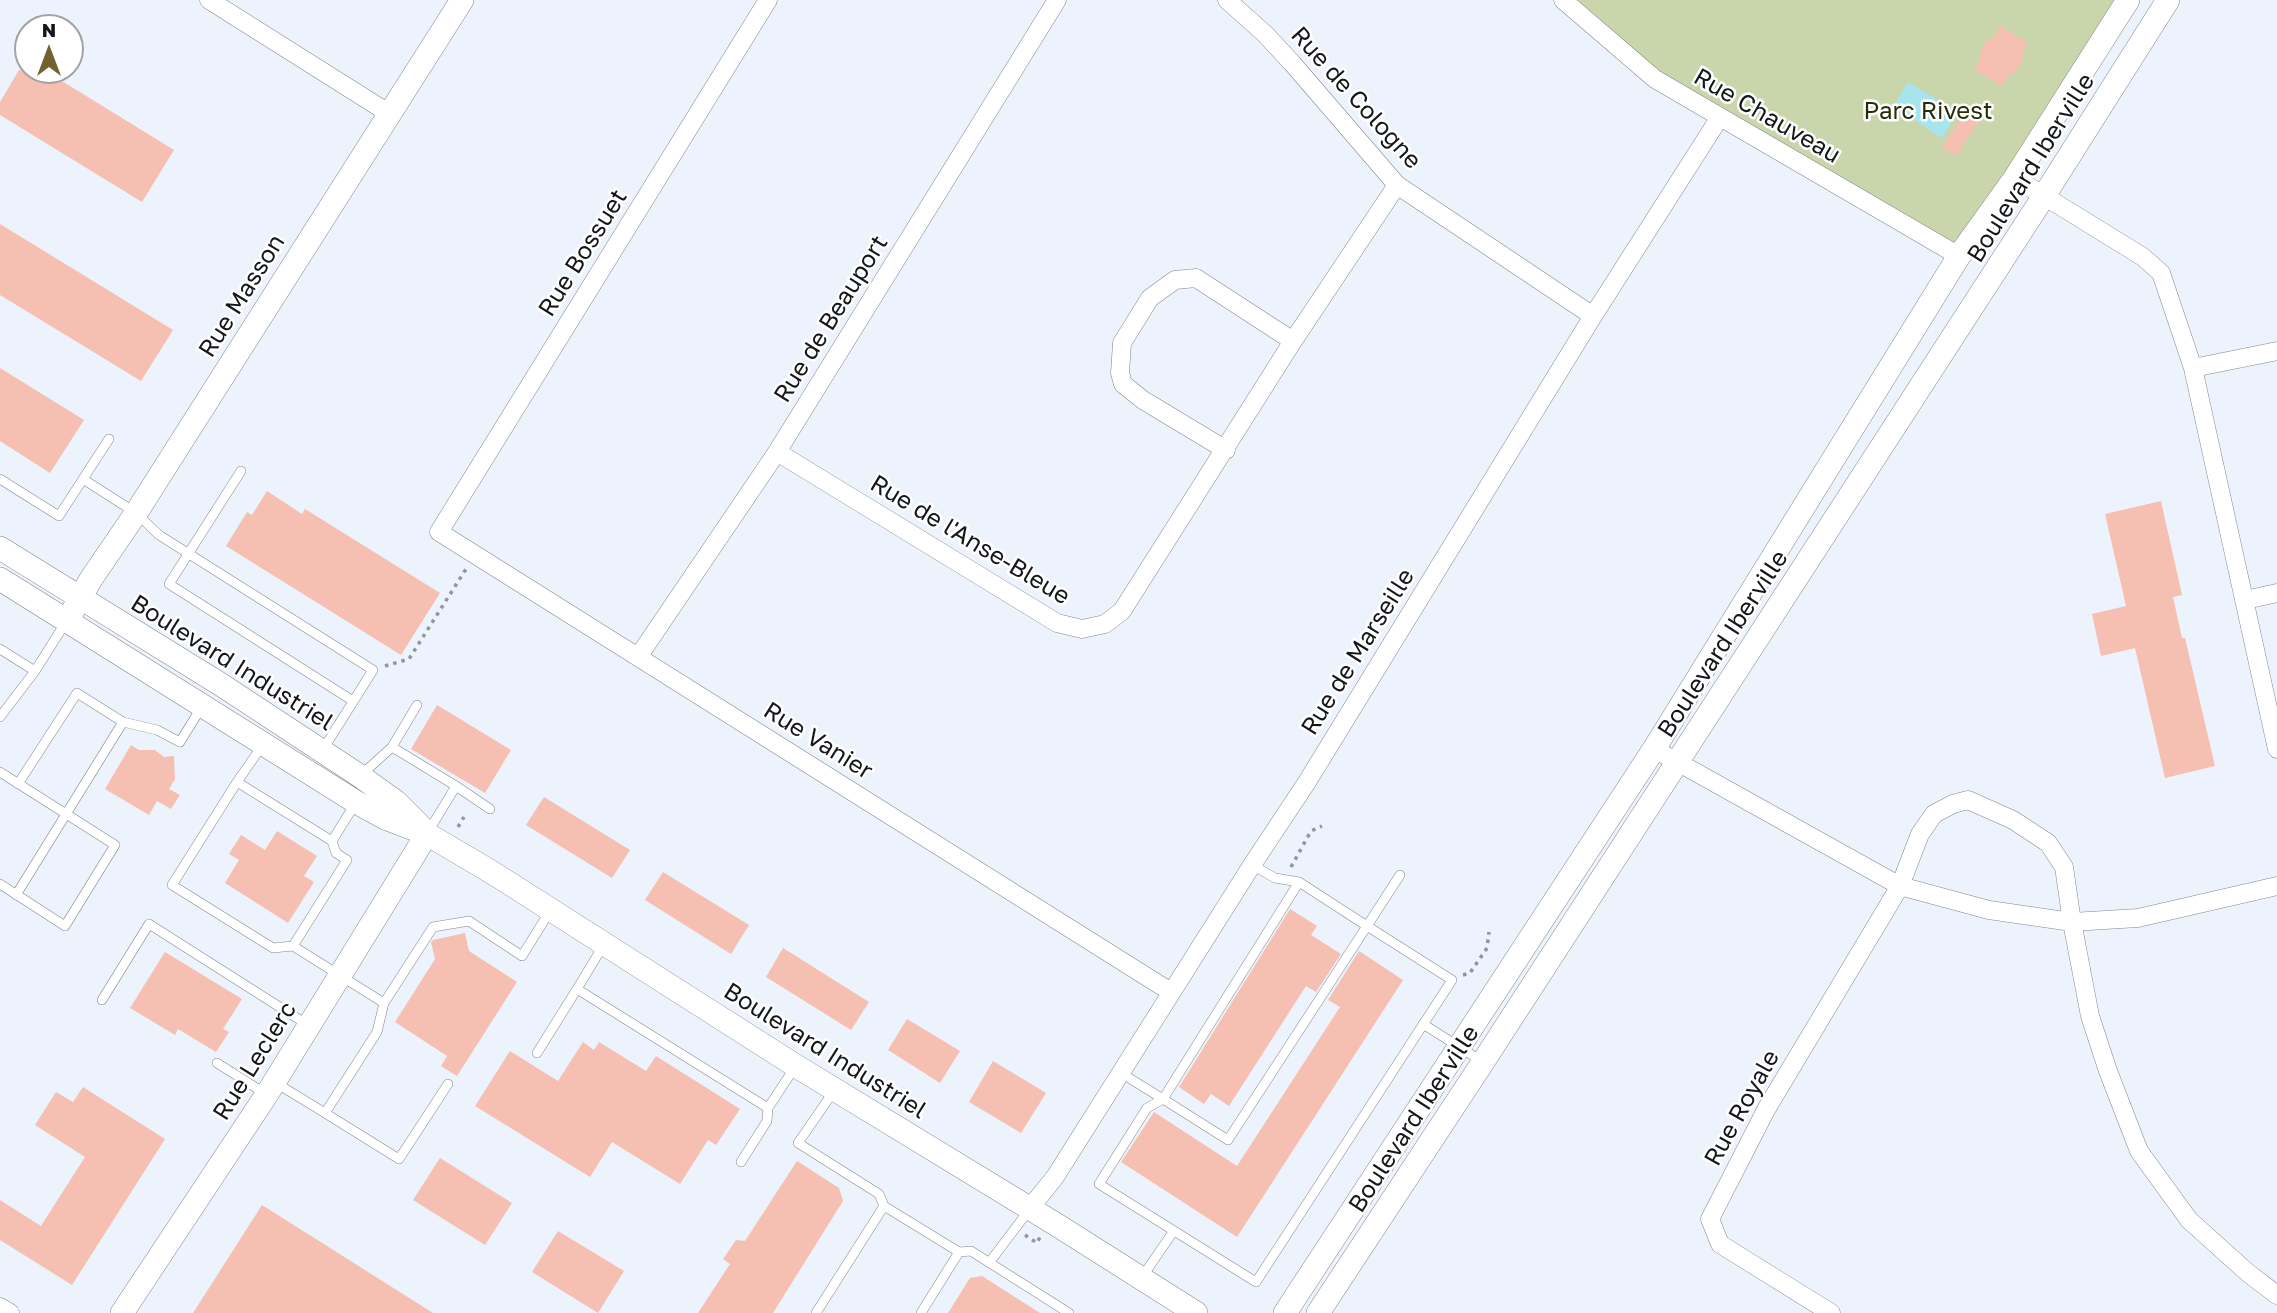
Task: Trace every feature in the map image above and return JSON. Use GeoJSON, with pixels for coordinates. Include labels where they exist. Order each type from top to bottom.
{"type":"FeatureCollection","features":[{"type":"Feature","properties":{"kind":"street"},"geometry":{"type":"LineString","coordinates":[[209,0],[390,114]]}},
{"type":"Feature","properties":{"kind":"street","name":"Rue Masson"},"geometry":{"type":"LineString","coordinates":[[67,621],[462,0]]}},
{"type":"Feature","properties":{"kind":"street","name":"Rue Bossuet"},"geometry":{"type":"LineString","coordinates":[[439,532],[768,0]]}},
{"type":"Feature","properties":{"kind":"street","name":"Rue de Beauport"},"geometry":{"type":"LineString","coordinates":[[638,657],[777,452],[1057,0]]}},
{"type":"Feature","properties":{"kind":"street","name":"Rue de Cologne"},"geometry":{"type":"LineString","coordinates":[[1227,0],[1292,63],[1397,185],[1593,316]]}},
{"type":"Feature","properties":{"kind":"street","name":"Rue Chauveau"},"geometry":{"type":"LineString","coordinates":[[1563,0],[1656,79],[1959,256]]}},
{"type":"Feature","properties":{"kind":"street","name":"Boulevard Iberville"},"geometry":{"type":"LineString","coordinates":[[1285,1313],[1654,749],[1959,256],[2015,178],[2128,0]]}},
{"type":"Feature","properties":{"kind":"street","name":"Boulevard Iberville"},"geometry":{"type":"LineString","coordinates":[[1318,1313],[2044,197],[2168,0]]}},
{"type":"Feature","properties":{"kind":"street","name":"Rue de Marseille"},"geometry":{"type":"LineString","coordinates":[[1030,1208],[1060,1170],[1307,782],[1593,316],[1720,117]]}},
{"type":"Feature","properties":{"kind":"street"},"geometry":{"type":"LineString","coordinates":[[2015,178],[2143,257],[2161,273],[2193,368],[2277,749]]}},
{"type":"Feature","properties":{"kind":"street","name":"Rue de l'Anse-Bleue"},"geometry":{"type":"LineString","coordinates":[[777,452],[1056,622],[1082,629],[1105,624],[1122,611],[1293,341],[1397,185]]}},
{"type":"Feature","properties":{"kind":"street"},"geometry":{"type":"LineString","coordinates":[[1226,450],[1143,400],[1123,384],[1120,373],[1122,343],[1150,298],[1175,280],[1196,278],[1293,341]]}},
{"type":"Feature","properties":{"kind":"street"},"geometry":{"type":"LineString","coordinates":[[2193,368],[2277,351]]}},
{"type":"Feature","properties":{"kind":"street","name":"Rue Vanier"},"geometry":{"type":"LineString","coordinates":[[439,532],[1171,992]]}},
{"type":"Feature","properties":{"kind":"street","name":"Boulevard Industriel"},"geometry":{"type":"LineString","coordinates":[[0,548],[360,776],[395,801],[427,834]]}},
{"type":"Feature","properties":{"kind":"street","name":"Boulevard Industriel"},"geometry":{"type":"LineString","coordinates":[[0,579],[356,802],[392,821],[427,834],[551,910],[796,1066],[1030,1208],[1196,1313]]}},
{"type":"Feature","properties":{"kind":"street"},"geometry":{"type":"LineString","coordinates":[[2245,600],[2277,593]]}},
{"type":"Feature","properties":{"kind":"street"},"geometry":{"type":"LineString","coordinates":[[1654,749],[1900,886],[1989,910],[2072,922],[2138,918],[2277,886]]}},
{"type":"Feature","properties":{"kind":"street","name":"Rue Royale"},"geometry":{"type":"LineString","coordinates":[[1831,1313],[1720,1244],[1710,1220],[1767,1108],[1900,886],[1920,834],[1934,814],[1952,804],[1968,800],[2013,820],[2048,843],[2064,867],[2072,922]]}},
{"type":"Feature","properties":{"kind":"street","name":"Rue Leclerc"},"geometry":{"type":"LineString","coordinates":[[122,1313],[270,1088],[427,834]]}},
{"type":"Feature","properties":{"kind":"street"},"geometry":{"type":"LineString","coordinates":[[2072,922],[2090,1016],[2139,1151],[2189,1220],[2277,1295]]}},
{"type":"Feature","properties":{"kind":"street"},"geometry":{"type":"LineString","coordinates":[[0,1307],[10,1313]]}},
{"type":"Feature","properties":{"kind":"lane"},"geometry":{"type":"LineString","coordinates":[[0,479],[59,516],[109,439]]}},
{"type":"Feature","properties":{"kind":"lane"},"geometry":{"type":"LineString","coordinates":[[241,471],[169,584],[354,701]]}},
{"type":"Feature","properties":{"kind":"lane"},"geometry":{"type":"LineString","coordinates":[[83,479],[136,513],[159,535],[373,670],[322,751]]}},
{"type":"Feature","properties":{"kind":"lane"},"geometry":{"type":"LineString","coordinates":[[0,717],[35,671],[67,621]]}},
{"type":"Feature","properties":{"kind":"lane"},"geometry":{"type":"LineString","coordinates":[[0,649],[35,671]]}},
{"type":"Feature","properties":{"kind":"lane"},"geometry":{"type":"LineString","coordinates":[[18,784],[77,694],[123,723],[157,730],[180,741],[202,706]]}},
{"type":"Feature","properties":{"kind":"lane"},"geometry":{"type":"LineString","coordinates":[[360,776],[392,747],[417,705]]}},
{"type":"Feature","properties":{"kind":"lane"},"geometry":{"type":"LineString","coordinates":[[16,895],[123,723]]}},
{"type":"Feature","properties":{"kind":"lane"},"geometry":{"type":"LineString","coordinates":[[263,744],[172,885],[273,948],[293,946],[384,1003]]}},
{"type":"Feature","properties":{"kind":"lane"},"geometry":{"type":"LineString","coordinates":[[392,747],[490,809]]}},
{"type":"Feature","properties":{"kind":"lane"},"geometry":{"type":"LineString","coordinates":[[0,772],[116,845],[65,926],[0,884]]}},
{"type":"Feature","properties":{"kind":"lane"},"geometry":{"type":"LineString","coordinates":[[237,782],[332,841],[336,853],[347,860],[293,946]]}},
{"type":"Feature","properties":{"kind":"lane"},"geometry":{"type":"LineString","coordinates":[[427,834],[456,786]]}},
{"type":"Feature","properties":{"kind":"lane"},"geometry":{"type":"LineString","coordinates":[[332,841],[356,802]]}},
{"type":"Feature","properties":{"kind":"lane"},"geometry":{"type":"LineString","coordinates":[[1252,865],[1275,878],[1299,882],[1452,980],[1256,1282],[1099,1184],[1147,1108],[1163,1099],[1299,882]]}},
{"type":"Feature","properties":{"kind":"lane"},"geometry":{"type":"LineString","coordinates":[[1121,1073],[1228,1140],[1400,875]]}},
{"type":"Feature","properties":{"kind":"lane"},"geometry":{"type":"LineString","coordinates":[[325,1113],[377,1032],[384,1003],[433,927],[469,921],[522,956],[551,910]]}},
{"type":"Feature","properties":{"kind":"lane"},"geometry":{"type":"LineString","coordinates":[[102,1000],[149,924],[309,1026]]}},
{"type":"Feature","properties":{"kind":"lane"},"geometry":{"type":"LineString","coordinates":[[537,1054],[605,944]]}},
{"type":"Feature","properties":{"kind":"lane"},"geometry":{"type":"LineString","coordinates":[[577,989],[768,1108]]}},
{"type":"Feature","properties":{"kind":"lane"},"geometry":{"type":"LineString","coordinates":[[1423,1024],[1483,1062]]}},
{"type":"Feature","properties":{"kind":"lane"},"geometry":{"type":"LineString","coordinates":[[217,1063],[325,1113],[399,1159],[448,1084]]}},
{"type":"Feature","properties":{"kind":"lane"},"geometry":{"type":"LineString","coordinates":[[741,1162],[767,1121],[768,1108],[796,1066]]}},
{"type":"Feature","properties":{"kind":"lane"},"geometry":{"type":"LineString","coordinates":[[835,1089],[799,1143],[878,1194],[884,1206],[960,1252],[971,1251],[1069,1313]]}},
{"type":"Feature","properties":{"kind":"lane"},"geometry":{"type":"LineString","coordinates":[[816,1313],[884,1206]]}},
{"type":"Feature","properties":{"kind":"lane"},"geometry":{"type":"LineString","coordinates":[[989,1263],[1030,1208]]}},
{"type":"Feature","properties":{"kind":"lane"},"geometry":{"type":"LineString","coordinates":[[1141,1278],[1173,1232]]}},
{"type":"Feature","properties":{"kind":"lane"},"geometry":{"type":"LineString","coordinates":[[921,1313],[960,1252]]}},
{"type":"Feature","properties":{"kind":"path"},"geometry":{"type":"LineString","coordinates":[[373,670],[409,659],[475,554]]}},
{"type":"Feature","properties":{"kind":"path"},"geometry":{"type":"LineString","coordinates":[[1287,880],[1293,861],[1311,831],[1322,826]]}},
{"type":"Feature","properties":{"kind":"path"},"geometry":{"type":"LineString","coordinates":[[1452,980],[1470,972],[1486,948],[1489,932]]}},
{"type":"Feature","properties":{"kind":"green space","name":"Parc Rivest"},"geometry":{"type":"Polygon","coordinates":[[[1561,0],[2128,0],[1959,256],[1655,79],[1561,0]]]}},
{"type":"Feature","properties":{"kind":"water"},"geometry":{"type":"Polygon","coordinates":[[[1908,82],[1958,112],[1942,138],[1893,107],[1908,82]]]}},
{"type":"Feature","properties":{"kind":"building"},"geometry":{"type":"Polygon","coordinates":[[[2000,26],[2028,43],[2015,74],[2011,72],[2003,86],[1974,70],[1988,38],[1992,40],[2000,26]]]}},
{"type":"Feature","properties":{"kind":"building"},"geometry":{"type":"Polygon","coordinates":[[[14,78],[14,84],[67,84],[174,150],[142,202],[0,115],[0,102],[14,78]]]}},
{"type":"Feature","properties":{"kind":"building"},"geometry":{"type":"Polygon","coordinates":[[[1968,107],[1982,116],[1956,156],[1942,147],[1968,107]]]}},
{"type":"Feature","properties":{"kind":"building"},"geometry":{"type":"Polygon","coordinates":[[[0,224],[173,330],[141,381],[0,295],[0,224]]]}},
{"type":"Feature","properties":{"kind":"building"},"geometry":{"type":"Polygon","coordinates":[[[0,368],[84,420],[50,473],[0,441],[0,368]]]}},
{"type":"Feature","properties":{"kind":"building"},"geometry":{"type":"Polygon","coordinates":[[[267,491],[302,514],[305,509],[440,593],[401,655],[226,546],[247,512],[252,515],[267,491]]]}},
{"type":"Feature","properties":{"kind":"building"},"geometry":{"type":"Polygon","coordinates":[[[2161,501],[2182,595],[2173,597],[2215,766],[2165,778],[2135,648],[2101,656],[2092,614],[2126,606],[2105,514],[2161,501]]]}},
{"type":"Feature","properties":{"kind":"building"},"geometry":{"type":"Polygon","coordinates":[[[437,705],[511,750],[485,793],[411,749],[437,705]]]}},
{"type":"Feature","properties":{"kind":"building"},"geometry":{"type":"Polygon","coordinates":[[[131,745],[139,750],[155,750],[164,757],[174,756],[175,779],[169,789],[180,795],[171,809],[157,801],[149,815],[105,789],[131,745]]]}},
{"type":"Feature","properties":{"kind":"building"},"geometry":{"type":"Polygon","coordinates":[[[544,797],[630,850],[612,878],[526,825],[544,797]]]}},
{"type":"Feature","properties":{"kind":"building"},"geometry":{"type":"Polygon","coordinates":[[[277,831],[317,856],[304,876],[314,882],[288,923],[225,883],[239,860],[229,854],[241,835],[265,850],[277,831]]]}},
{"type":"Feature","properties":{"kind":"building"},"geometry":{"type":"Polygon","coordinates":[[[663,872],[749,925],[731,954],[645,900],[663,872]]]}},
{"type":"Feature","properties":{"kind":"building"},"geometry":{"type":"Polygon","coordinates":[[[1290,909],[1317,926],[1311,935],[1341,954],[1316,992],[1306,986],[1229,1106],[1211,1094],[1204,1104],[1179,1087],[1290,909]]]}},
{"type":"Feature","properties":{"kind":"building"},"geometry":{"type":"Polygon","coordinates":[[[465,933],[469,951],[517,982],[457,1076],[441,1066],[447,1056],[395,1022],[435,959],[431,942],[465,933]]]}},
{"type":"Feature","properties":{"kind":"building"},"geometry":{"type":"Polygon","coordinates":[[[783,948],[869,1002],[851,1030],[766,977],[783,948]]]}},
{"type":"Feature","properties":{"kind":"building"},"geometry":{"type":"Polygon","coordinates":[[[1359,951],[1403,980],[1237,1237],[1121,1162],[1154,1112],[1237,1166],[1340,1007],[1328,1000],[1359,951]]]}},
{"type":"Feature","properties":{"kind":"building"},"geometry":{"type":"Polygon","coordinates":[[[165,952],[242,999],[223,1029],[229,1032],[216,1052],[178,1029],[175,1035],[130,1008],[165,952]]]}},
{"type":"Feature","properties":{"kind":"building"},"geometry":{"type":"Polygon","coordinates":[[[907,1019],[960,1051],[940,1083],[888,1050],[907,1019]]]}},
{"type":"Feature","properties":{"kind":"building"},"geometry":{"type":"Polygon","coordinates":[[[583,1042],[594,1050],[599,1042],[646,1071],[656,1056],[740,1109],[716,1145],[708,1140],[680,1184],[612,1142],[590,1177],[475,1106],[510,1051],[558,1081],[583,1042]]]}},
{"type":"Feature","properties":{"kind":"building"},"geometry":{"type":"Polygon","coordinates":[[[993,1061],[1046,1093],[1021,1133],[969,1102],[993,1061]]]}},
{"type":"Feature","properties":{"kind":"building"},"geometry":{"type":"Polygon","coordinates":[[[83,1087],[165,1139],[72,1285],[0,1240],[0,1200],[41,1226],[85,1157],[35,1125],[56,1092],[73,1102],[83,1087]]]}},
{"type":"Feature","properties":{"kind":"building"},"geometry":{"type":"Polygon","coordinates":[[[440,1158],[512,1203],[485,1245],[413,1200],[440,1158]]]}},
{"type":"Feature","properties":{"kind":"building"},"geometry":{"type":"Polygon","coordinates":[[[797,1161],[839,1188],[843,1201],[773,1313],[698,1313],[730,1264],[723,1259],[736,1240],[745,1241],[797,1161]]]}},
{"type":"Feature","properties":{"kind":"building"},"geometry":{"type":"Polygon","coordinates":[[[262,1205],[433,1313],[193,1313],[262,1205]]]}},
{"type":"Feature","properties":{"kind":"building"},"geometry":{"type":"Polygon","coordinates":[[[558,1231],[624,1271],[598,1313],[532,1272],[558,1231]]]}},
{"type":"Feature","properties":{"kind":"building"},"geometry":{"type":"Polygon","coordinates":[[[982,1276],[1040,1313],[948,1313],[970,1278],[982,1276]]]}}]}
